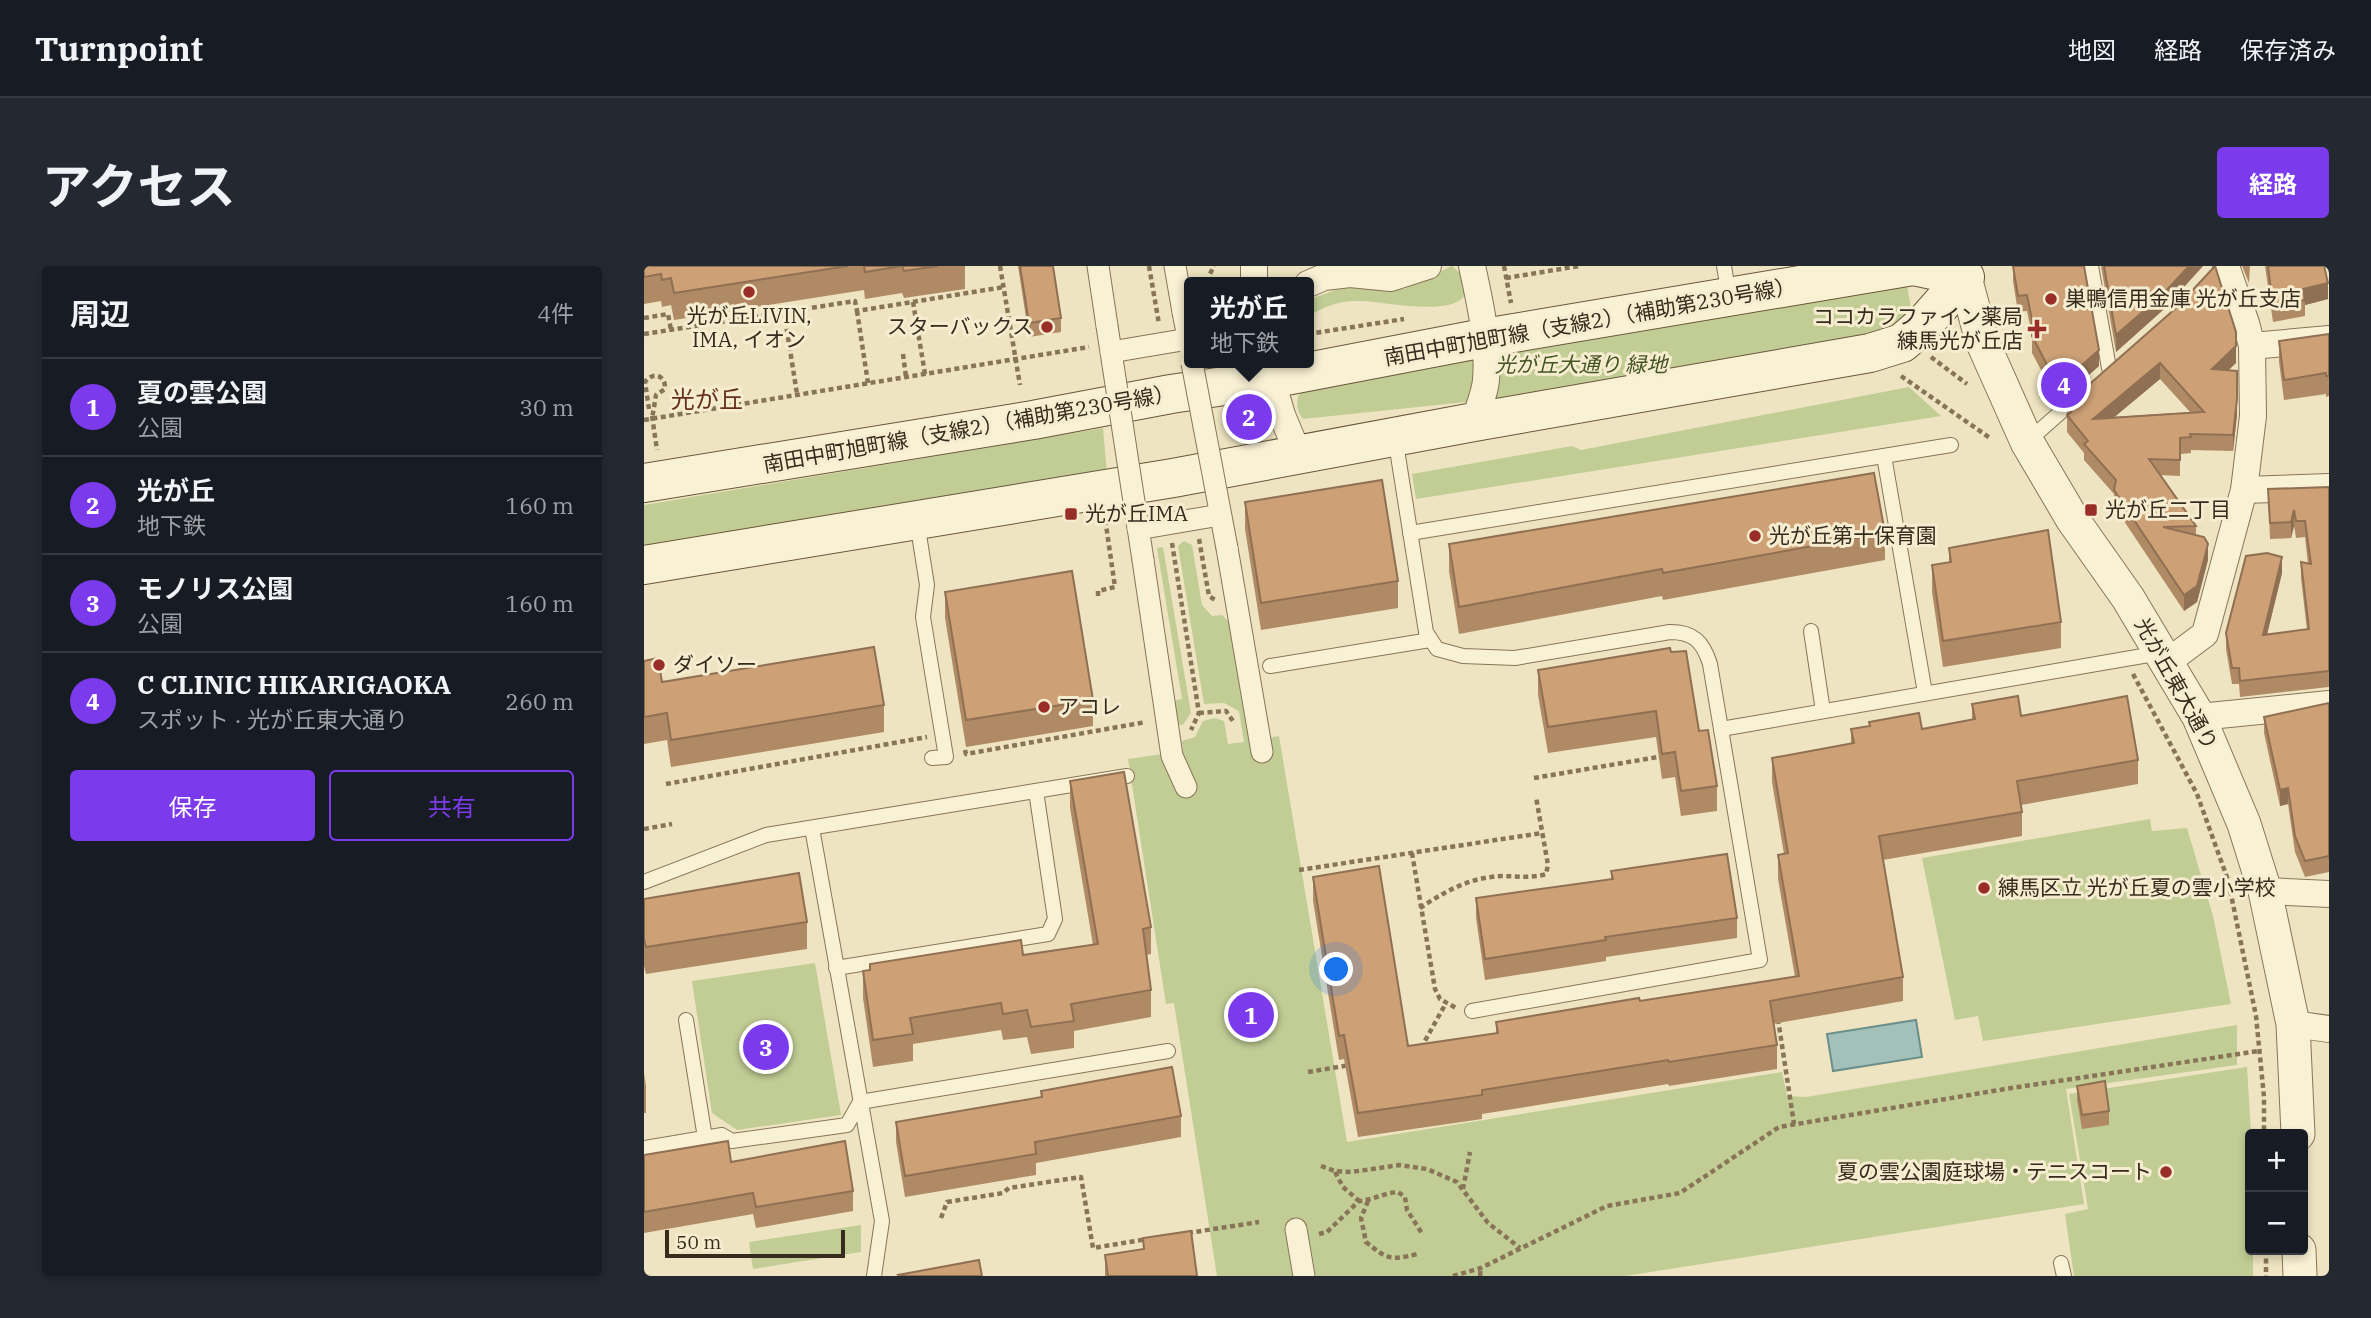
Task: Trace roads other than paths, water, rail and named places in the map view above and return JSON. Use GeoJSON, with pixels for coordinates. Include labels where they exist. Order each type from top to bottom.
{"type":"FeatureCollection","features":[{"type":"Feature","properties":{"kind":"main road","name":"南田中町旭町線（支線2）（補助第230号線）"},"geometry":{"type":"LineString","coordinates":[[1314,364],[1484,338],[1727,282],[1913,267],[1968,270]]}},
{"type":"Feature","properties":{"kind":"main road"},"geometry":{"type":"LineString","coordinates":[[644,565],[1248,465],[1474,422],[1870,354],[1902,343],[1923,325],[1968,270]]}},
{"type":"Feature","properties":{"kind":"main road","name":"南田中町旭町線（支線2）（補助第230号線）"},"geometry":{"type":"LineString","coordinates":[[650,467],[1289,368]]}},
{"type":"Feature","properties":{"kind":"street"},"geometry":{"type":"LineString","coordinates":[[1098,266],[1107,326],[1103,349],[1138,529],[1172,756],[1186,787]]}},
{"type":"Feature","properties":{"kind":"street"},"geometry":{"type":"LineString","coordinates":[[1175,266],[1184,317]]}},
{"type":"Feature","properties":{"kind":"street"},"geometry":{"type":"LineString","coordinates":[[1314,281],[1324,277],[1350,274],[1391,278],[1428,266]]}},
{"type":"Feature","properties":{"kind":"street"},"geometry":{"type":"LineString","coordinates":[[1472,266],[1484,338],[1486,382],[1474,422]]}},
{"type":"Feature","properties":{"kind":"street"},"geometry":{"type":"LineString","coordinates":[[2163,658],[2205,634],[2244,490],[2253,416],[2252,346],[2226,266]]}},
{"type":"Feature","properties":{"kind":"street","name":"光が丘東大通り"},"geometry":{"type":"LineString","coordinates":[[1968,270],[1982,341],[2027,442],[2073,520],[2127,598],[2199,717],[2244,824],[2265,891],[2292,1024],[2298,1129]]}},
{"type":"Feature","properties":{"kind":"street"},"geometry":{"type":"LineString","coordinates":[[2252,346],[2329,339]]}},
{"type":"Feature","properties":{"kind":"street"},"geometry":{"type":"LineString","coordinates":[[1103,349],[1184,344]]}},
{"type":"Feature","properties":{"kind":"street"},"geometry":{"type":"LineString","coordinates":[[1193,368],[1262,752]]}},
{"type":"Feature","properties":{"kind":"street"},"geometry":{"type":"LineString","coordinates":[[1269,371],[1289,436],[1299,456]]}},
{"type":"Feature","properties":{"kind":"street"},"geometry":{"type":"LineString","coordinates":[[2244,490],[2329,487]]}},
{"type":"Feature","properties":{"kind":"street"},"geometry":{"type":"LineString","coordinates":[[1138,529],[1220,515]]}},
{"type":"Feature","properties":{"kind":"street"},"geometry":{"type":"LineString","coordinates":[[2199,717],[2329,704]]}},
{"type":"Feature","properties":{"kind":"street"},"geometry":{"type":"LineString","coordinates":[[2265,891],[2329,894]]}},
{"type":"Feature","properties":{"kind":"street"},"geometry":{"type":"LineString","coordinates":[[2292,1024],[2329,1029]]}},
{"type":"Feature","properties":{"kind":"street"},"geometry":{"type":"LineString","coordinates":[[1297,1235],[1304,1276]]}},
{"type":"Feature","properties":{"kind":"street"},"geometry":{"type":"LineString","coordinates":[[2299,1255],[2300,1276]]}},
{"type":"Feature","properties":{"kind":"lane"},"geometry":{"type":"LineString","coordinates":[[2027,442],[2104,373],[2091,266]]}},
{"type":"Feature","properties":{"kind":"lane"},"geometry":{"type":"LineString","coordinates":[[1395,437],[1426,632],[1437,649],[1463,656],[1515,658],[1649,635],[1686,632],[1705,647],[1710,663],[1760,960],[1472,1011]]}},
{"type":"Feature","properties":{"kind":"lane"},"geometry":{"type":"LineString","coordinates":[[1410,533],[1951,445]]}},
{"type":"Feature","properties":{"kind":"lane"},"geometry":{"type":"LineString","coordinates":[[1884,456],[1925,693]]}},
{"type":"Feature","properties":{"kind":"lane"},"geometry":{"type":"LineString","coordinates":[[916,520],[927,585],[923,617],[939,757]]}},
{"type":"Feature","properties":{"kind":"lane"},"geometry":{"type":"LineString","coordinates":[[1811,631],[1823,711]]}},
{"type":"Feature","properties":{"kind":"lane"},"geometry":{"type":"LineString","coordinates":[[1270,666],[1430,640]]}},
{"type":"Feature","properties":{"kind":"lane"},"geometry":{"type":"LineString","coordinates":[[1721,729],[1925,693],[2163,658]]}},
{"type":"Feature","properties":{"kind":"lane"},"geometry":{"type":"LineString","coordinates":[[644,881],[766,835],[1127,776]]}},
{"type":"Feature","properties":{"kind":"lane"},"geometry":{"type":"LineString","coordinates":[[836,968],[1048,934],[1055,919],[1036,791]]}},
{"type":"Feature","properties":{"kind":"lane"},"geometry":{"type":"LineString","coordinates":[[812,828],[882,1221],[874,1276]]}},
{"type":"Feature","properties":{"kind":"lane"},"geometry":{"type":"LineString","coordinates":[[686,1020],[705,1138]]}},
{"type":"Feature","properties":{"kind":"lane"},"geometry":{"type":"LineString","coordinates":[[860,1102],[1168,1051]]}},
{"type":"Feature","properties":{"kind":"lane"},"geometry":{"type":"LineString","coordinates":[[644,1148],[722,1135],[732,1141],[847,1125],[860,1102]]}},
{"type":"Feature","properties":{"kind":"water"},"geometry":{"type":"Polygon","coordinates":[[[1916,1020],[1922,1057],[1833,1071],[1827,1034],[1916,1020]]]}},
{"type":"Feature","properties":{"kind":"place","name":"光が丘LIVIN, IMA, イオン"},"geometry":{"type":"Point","coordinates":[749,292]}},
{"type":"Feature","properties":{"kind":"place","name":"巣鴨信用金庫 光が丘支店"},"geometry":{"type":"Point","coordinates":[2051,299]}},
{"type":"Feature","properties":{"kind":"place","name":"スターバックス"},"geometry":{"type":"Point","coordinates":[1047,327]}},
{"type":"Feature","properties":{"kind":"place","name":"ココカラファイン薬局 練馬光が丘店"},"geometry":{"type":"Point","coordinates":[2037,329]}},
{"type":"Feature","properties":{"kind":"place","name":"C CLINIC HIKARIGAOKA"},"geometry":{"type":"Point","coordinates":[2064,385]}},
{"type":"Feature","properties":{"kind":"place","name":"光が丘"},"geometry":{"type":"Point","coordinates":[1249,417]}},
{"type":"Feature","properties":{"kind":"place","name":"光が丘二丁目"},"geometry":{"type":"Point","coordinates":[2091,510]}},
{"type":"Feature","properties":{"kind":"place","name":"光が丘IMA"},"geometry":{"type":"Point","coordinates":[1071,514]}},
{"type":"Feature","properties":{"kind":"place","name":"光が丘第十保育園"},"geometry":{"type":"Point","coordinates":[1755,536]}},
{"type":"Feature","properties":{"kind":"place","name":"ダイソー"},"geometry":{"type":"Point","coordinates":[659,665]}},
{"type":"Feature","properties":{"kind":"place","name":"アコレ"},"geometry":{"type":"Point","coordinates":[1044,707]}},
{"type":"Feature","properties":{"kind":"place","name":"練馬区立 光が丘夏の雲小学校"},"geometry":{"type":"Point","coordinates":[1984,888]}},
{"type":"Feature","properties":{"kind":"place","name":"夏の雲公園"},"geometry":{"type":"Point","coordinates":[1251,1015]}},
{"type":"Feature","properties":{"kind":"place","name":"モノリス公園"},"geometry":{"type":"Point","coordinates":[766,1047]}},
{"type":"Feature","properties":{"kind":"place","name":"夏の雲公園庭球場・テニスコート"},"geometry":{"type":"Point","coordinates":[2166,1172]}},
{"type":"Feature","properties":{"kind":"district","name":"光が丘"},"geometry":{"type":"Point","coordinates":[707,400]}},
{"type":"Feature","properties":{"kind":"park label","name":"光が丘大通り 緑地"},"geometry":{"type":"Point","coordinates":[1581,365]}}]}
